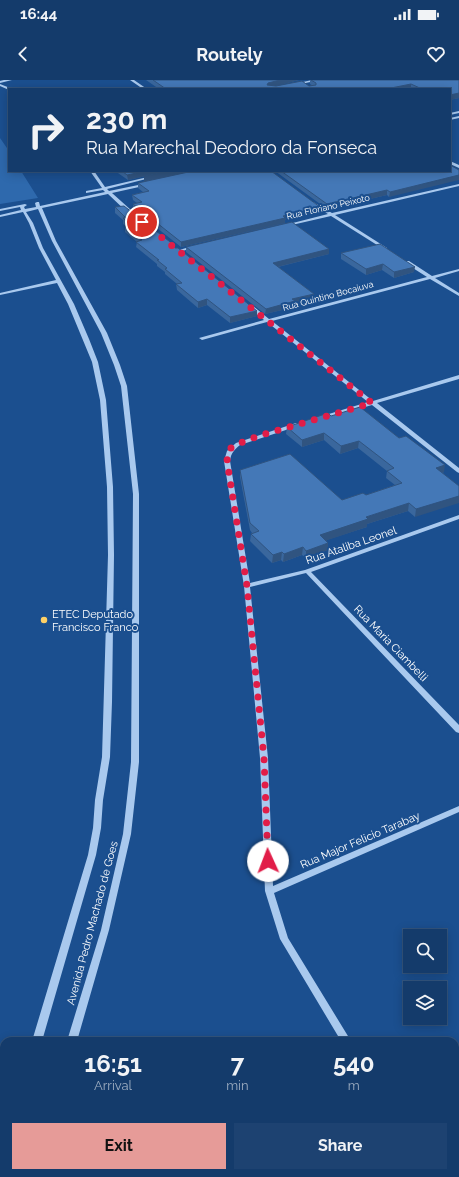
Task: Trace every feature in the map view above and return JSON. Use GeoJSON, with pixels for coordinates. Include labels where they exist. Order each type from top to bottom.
{"type":"FeatureCollection","features":[{"type":"Feature","properties":{"kind":"street"},"geometry":{"type":"LineString","coordinates":[[0,83],[10,80]]}},
{"type":"Feature","properties":{"kind":"street"},"geometry":{"type":"LineString","coordinates":[[132,80],[144,88]]}},
{"type":"Feature","properties":{"kind":"street"},"geometry":{"type":"LineString","coordinates":[[296,80],[307,86]]}},
{"type":"Feature","properties":{"kind":"street"},"geometry":{"type":"LineString","coordinates":[[289,86],[318,80]]}},
{"type":"Feature","properties":{"kind":"street"},"geometry":{"type":"LineString","coordinates":[[93,172],[104,188],[136,217]]}},
{"type":"Feature","properties":{"kind":"street"},"geometry":{"type":"LineString","coordinates":[[76,197],[104,188],[160,176]]}},
{"type":"Feature","properties":{"kind":"street"},"geometry":{"type":"LineString","coordinates":[[0,210],[23,208],[154,182]]}},
{"type":"Feature","properties":{"kind":"street","name":"Rua Floriano Peixoto"},"geometry":{"type":"LineString","coordinates":[[277,227],[459,185]]}},
{"type":"Feature","properties":{"kind":"street"},"geometry":{"type":"LineString","coordinates":[[311,202],[391,252]]}},
{"type":"Feature","properties":{"kind":"street","name":"Avenida Pedro Machado de Goes"},"geometry":{"type":"LineString","coordinates":[[38,205],[54,241],[104,333],[117,365],[124,386],[136,494],[135,762],[127,834],[104,930],[73,1037]]}},
{"type":"Feature","properties":{"kind":"street"},"geometry":{"type":"LineString","coordinates":[[0,216],[23,208]]}},
{"type":"Feature","properties":{"kind":"street","name":"Avenida Pedro Machado de Goes"},"geometry":{"type":"LineString","coordinates":[[23,208],[41,248],[59,281],[95,362],[103,400],[110,487],[111,555],[108,702],[106,757],[99,800],[98,828],[92,855],[38,1037]]}},
{"type":"Feature","properties":{"kind":"street"},"geometry":{"type":"LineString","coordinates":[[178,250],[201,245]]}},
{"type":"Feature","properties":{"kind":"street"},"geometry":{"type":"LineString","coordinates":[[172,246],[184,255]]}},
{"type":"Feature","properties":{"kind":"street"},"geometry":{"type":"LineString","coordinates":[[404,260],[459,295]]}},
{"type":"Feature","properties":{"kind":"street","name":"Rua Quintino Bocaiuva"},"geometry":{"type":"LineString","coordinates":[[202,338],[459,270]]}},
{"type":"Feature","properties":{"kind":"street"},"geometry":{"type":"LineString","coordinates":[[0,294],[59,281]]}},
{"type":"Feature","properties":{"kind":"street"},"geometry":{"type":"LineString","coordinates":[[244,301],[459,471]]}},
{"type":"Feature","properties":{"kind":"street"},"geometry":{"type":"LineString","coordinates":[[311,421],[459,377]]}},
{"type":"Feature","properties":{"kind":"street"},"geometry":{"type":"LineString","coordinates":[[303,423],[258,436],[238,444],[231,448],[228,453],[227,461],[247,586],[264,758],[269,891],[284,939],[344,1037]]}},
{"type":"Feature","properties":{"kind":"street","name":"Rua Ataliba Leonel"},"geometry":{"type":"LineString","coordinates":[[247,586],[307,571],[459,517]]}},
{"type":"Feature","properties":{"kind":"street","name":"Rua Maria Ciambelli"},"geometry":{"type":"LineString","coordinates":[[307,571],[459,730]]}},
{"type":"Feature","properties":{"kind":"street","name":"Rua Major Felicio Tarabay"},"geometry":{"type":"LineString","coordinates":[[269,891],[459,809]]}},
{"type":"Feature","properties":{"kind":"shaded area"},"geometry":{"type":"Polygon","coordinates":[[[0,138],[8,150],[8,172],[22,172],[38,198],[0,204],[0,138]]]}},
{"type":"Feature","properties":{"kind":"building"},"geometry":{"type":"Polygon","coordinates":[[[153,80],[280,80],[268,83],[267,85],[276,86],[302,81],[309,86],[316,85],[316,83],[311,80],[459,80],[459,93],[451,95],[451,88],[420,88],[411,84],[391,88],[165,88],[153,80]]]}},
{"type":"Feature","properties":{"kind":"building"},"geometry":{"type":"Polygon","coordinates":[[[451,166],[459,170],[459,175],[390,192],[387,190],[327,204],[282,172],[451,172],[451,166]]]}},
{"type":"Feature","properties":{"kind":"building"},"geometry":{"type":"Polygon","coordinates":[[[123,172],[141,172],[127,175],[123,172]]]}},
{"type":"Feature","properties":{"kind":"building"},"geometry":{"type":"Polygon","coordinates":[[[188,172],[272,172],[320,207],[283,216],[285,218],[181,242],[133,204],[142,202],[132,195],[149,191],[138,183],[188,172]]]}},
{"type":"Feature","properties":{"kind":"building"},"geometry":{"type":"Polygon","coordinates":[[[124,206],[174,245],[175,248],[178,248],[257,311],[230,317],[207,299],[198,302],[176,284],[182,283],[165,269],[167,268],[157,260],[159,260],[136,242],[142,240],[125,226],[130,225],[123,218],[126,218],[115,207],[124,206]]]}},
{"type":"Feature","properties":{"kind":"building"},"geometry":{"type":"Polygon","coordinates":[[[292,222],[329,249],[273,263],[314,294],[292,299],[295,301],[266,309],[186,247],[292,222]]]}},
{"type":"Feature","properties":{"kind":"building"},"geometry":{"type":"Polygon","coordinates":[[[380,244],[415,267],[394,272],[383,264],[366,269],[341,253],[380,244]]]}},
{"type":"Feature","properties":{"kind":"building"},"geometry":{"type":"Polygon","coordinates":[[[360,407],[399,438],[406,436],[445,465],[436,468],[459,486],[459,496],[416,509],[409,503],[366,517],[368,519],[320,535],[328,543],[306,551],[303,547],[284,554],[282,552],[273,555],[251,534],[259,531],[250,523],[240,470],[290,454],[342,500],[363,493],[366,495],[402,483],[387,471],[394,468],[359,441],[341,446],[324,433],[302,440],[287,427],[328,413],[331,416],[360,407]]]}},
{"type":"Feature","properties":{"kind":"place","name":"ETEC Deputado Francisco Franco"},"geometry":{"type":"Point","coordinates":[44,620]}},
{"type":"Feature","properties":{"kind":"route"},"geometry":{"type":"LineString","coordinates":[[142,222],[372,403],[258,436],[238,444],[231,448],[228,453],[227,461],[247,586],[264,758],[268,861]]}}]}
